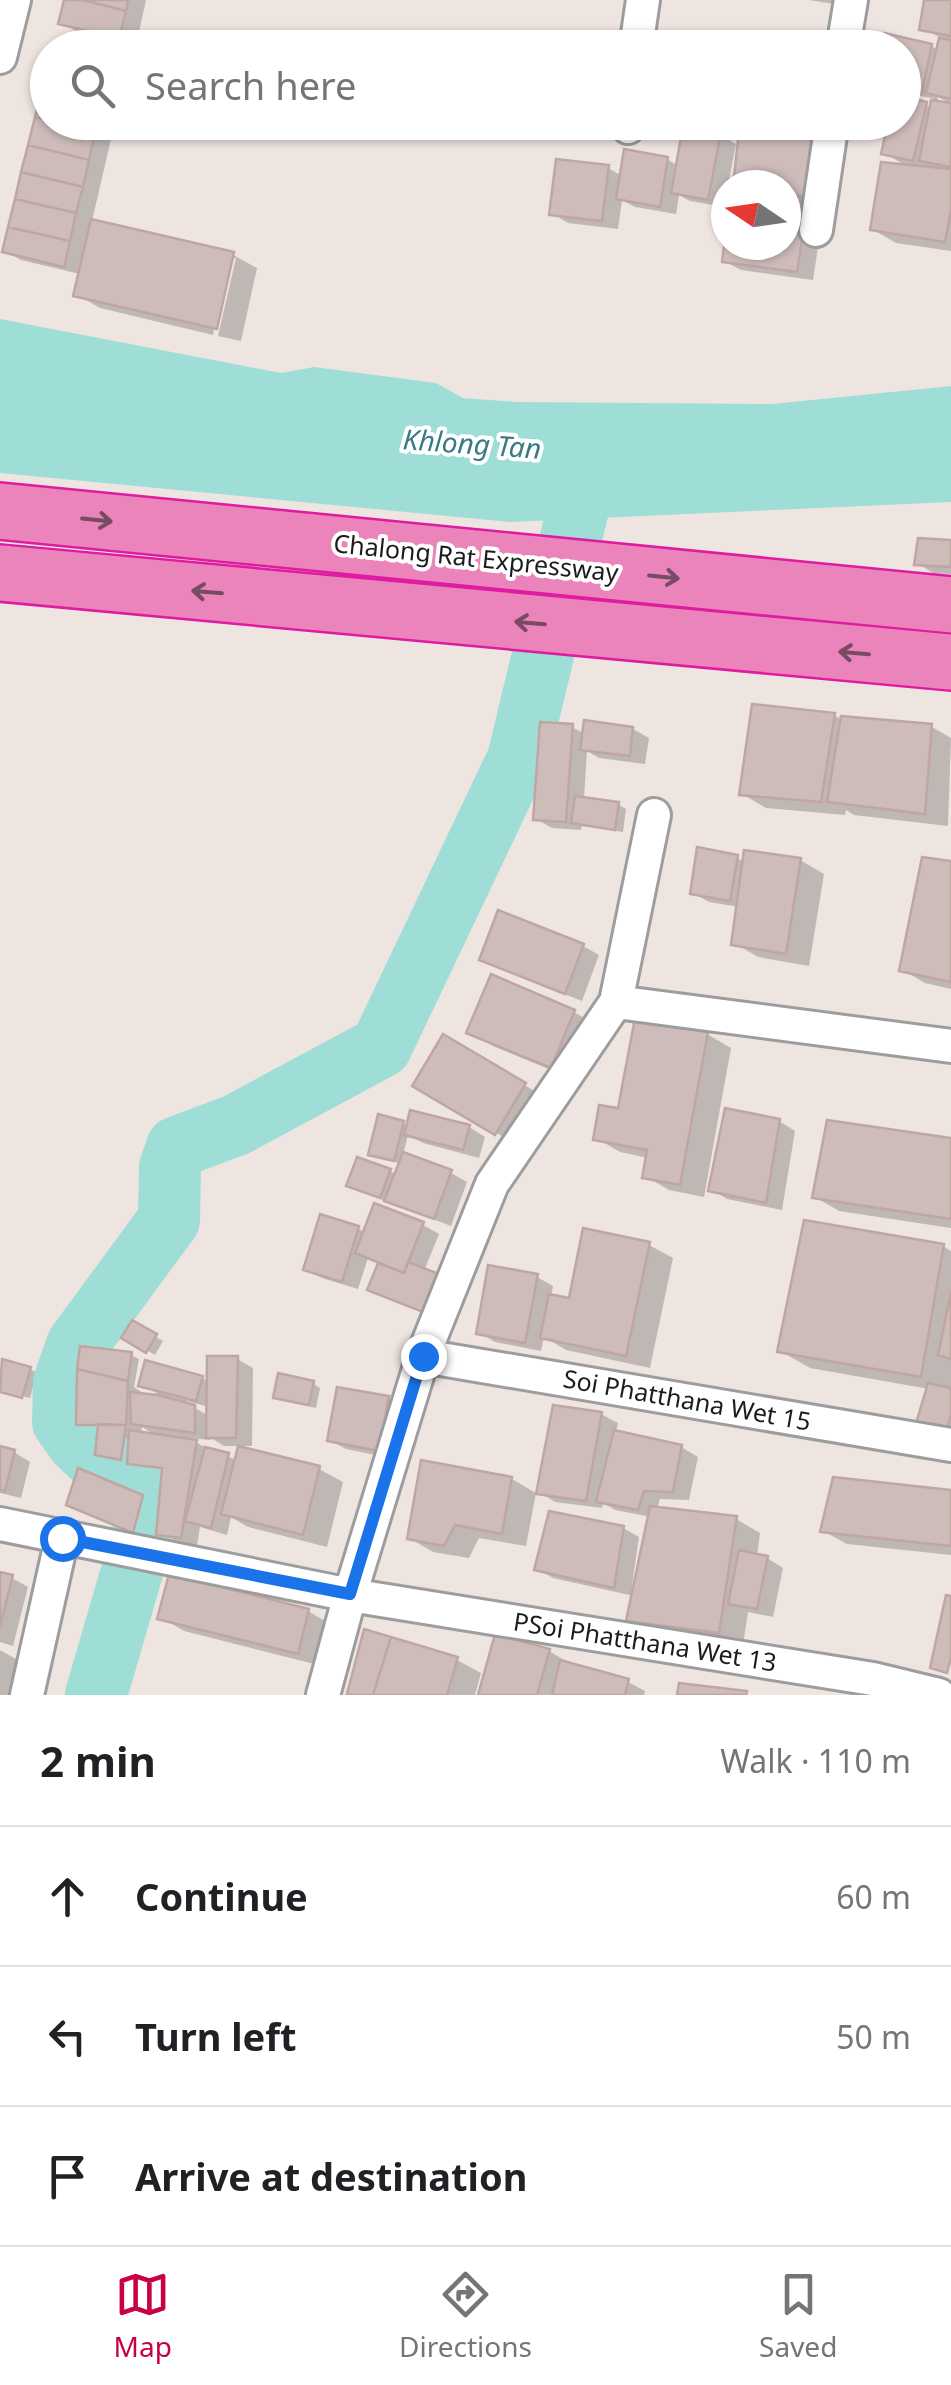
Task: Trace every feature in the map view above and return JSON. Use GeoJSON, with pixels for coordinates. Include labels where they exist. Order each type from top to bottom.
{"type":"FeatureCollection","features":[{"type":"Feature","properties":{"kind":"highway","name":"Chalong Rat Expressway"},"geometry":{"type":"LineString","coordinates":[[0,511],[951,605]]}},
{"type":"Feature","properties":{"kind":"highway"},"geometry":{"type":"LineString","coordinates":[[0,573],[951,662]]}},
{"type":"Feature","properties":{"kind":"street"},"geometry":{"type":"LineString","coordinates":[[0,57],[14,0]]}},
{"type":"Feature","properties":{"kind":"street"},"geometry":{"type":"LineString","coordinates":[[639,30],[643,0]]}},
{"type":"Feature","properties":{"kind":"street"},"geometry":{"type":"LineString","coordinates":[[846,30],[850,0]]}},
{"type":"Feature","properties":{"kind":"street"},"geometry":{"type":"LineString","coordinates":[[816,230],[829,140]]}},
{"type":"Feature","properties":{"kind":"street"},"geometry":{"type":"LineString","coordinates":[[323,1695],[423,1356],[492,1184],[616,1002],[654,816]]}},
{"type":"Feature","properties":{"kind":"street"},"geometry":{"type":"LineString","coordinates":[[616,1002],[951,1046]]}},
{"type":"Feature","properties":{"kind":"street","name":"Soi Phatthana Wet 15"},"geometry":{"type":"LineString","coordinates":[[423,1356],[951,1445]]}},
{"type":"Feature","properties":{"kind":"street","name":"PSoi Phatthana Wet 13"},"geometry":{"type":"LineString","coordinates":[[0,1524],[350,1594],[874,1679],[939,1695]]}},
{"type":"Feature","properties":{"kind":"street"},"geometry":{"type":"LineString","coordinates":[[27,1695],[78,1541]]}},
{"type":"Feature","properties":{"kind":"water","name":"Khlong Tan"},"geometry":{"type":"Polygon","coordinates":[[[0,319],[281,373],[314,367],[436,383],[463,398],[517,402],[772,404],[951,386],[951,502],[510,522],[0,473],[0,319]]]}},
{"type":"Feature","properties":{"kind":"building"},"geometry":{"type":"Polygon","coordinates":[[[64,0],[83,0],[126,11],[121,30],[84,30],[58,24],[64,0]]]}},
{"type":"Feature","properties":{"kind":"building"},"geometry":{"type":"Polygon","coordinates":[[[83,0],[128,0],[126,11],[83,0]]]}},
{"type":"Feature","properties":{"kind":"building"},"geometry":{"type":"Polygon","coordinates":[[[924,0],[951,0],[951,36],[919,30],[924,0]]]}},
{"type":"Feature","properties":{"kind":"building"},"geometry":{"type":"Polygon","coordinates":[[[939,38],[951,40],[951,99],[926,93],[939,38]]]}},
{"type":"Feature","properties":{"kind":"building"},"geometry":{"type":"Polygon","coordinates":[[[921,41],[932,44],[921,92],[921,41]]]}},
{"type":"Feature","properties":{"kind":"building"},"geometry":{"type":"Polygon","coordinates":[[[931,100],[951,103],[951,167],[919,161],[931,100]]]}},
{"type":"Feature","properties":{"kind":"building"},"geometry":{"type":"Polygon","coordinates":[[[921,101],[927,102],[921,127],[921,101]]]}},
{"type":"Feature","properties":{"kind":"building"},"geometry":{"type":"Polygon","coordinates":[[[30,137],[93,140],[89,160],[28,145],[30,137]]]}},
{"type":"Feature","properties":{"kind":"building"},"geometry":{"type":"Polygon","coordinates":[[[680,140],[719,140],[708,200],[671,193],[680,140]]]}},
{"type":"Feature","properties":{"kind":"building"},"geometry":{"type":"Polygon","coordinates":[[[738,140],[817,140],[810,198],[801,196],[801,170],[735,170],[738,140]]]}},
{"type":"Feature","properties":{"kind":"building"},"geometry":{"type":"Polygon","coordinates":[[[884,140],[918,140],[913,161],[881,154],[884,140]]]}},
{"type":"Feature","properties":{"kind":"building"},"geometry":{"type":"Polygon","coordinates":[[[28,145],[89,160],[83,187],[21,172],[28,145]]]}},
{"type":"Feature","properties":{"kind":"building"},"geometry":{"type":"Polygon","coordinates":[[[624,149],[668,157],[660,207],[616,199],[624,149]]]}},
{"type":"Feature","properties":{"kind":"building"},"geometry":{"type":"Polygon","coordinates":[[[556,159],[609,165],[602,221],[549,215],[556,159]]]}},
{"type":"Feature","properties":{"kind":"building"},"geometry":{"type":"Polygon","coordinates":[[[881,162],[951,169],[951,210],[945,242],[870,230],[881,162]]]}},
{"type":"Feature","properties":{"kind":"building"},"geometry":{"type":"Polygon","coordinates":[[[21,172],[83,187],[76,213],[15,199],[21,172]]]}},
{"type":"Feature","properties":{"kind":"building"},"geometry":{"type":"Polygon","coordinates":[[[15,199],[76,213],[70,241],[8,227],[15,199]]]}},
{"type":"Feature","properties":{"kind":"building"},"geometry":{"type":"Polygon","coordinates":[[[801,201],[808,202],[801,247],[801,201]]]}},
{"type":"Feature","properties":{"kind":"building"},"geometry":{"type":"Polygon","coordinates":[[[91,219],[234,252],[217,329],[73,296],[91,219]]]}},
{"type":"Feature","properties":{"kind":"building"},"geometry":{"type":"Polygon","coordinates":[[[8,227],[70,241],[64,267],[2,252],[8,227]]]}},
{"type":"Feature","properties":{"kind":"building"},"geometry":{"type":"Polygon","coordinates":[[[722,260],[799,260],[797,272],[722,260]]]}},
{"type":"Feature","properties":{"kind":"building"},"geometry":{"type":"Polygon","coordinates":[[[918,538],[951,540],[951,567],[914,565],[918,538]]]}},
{"type":"Feature","properties":{"kind":"building"},"geometry":{"type":"Polygon","coordinates":[[[752,704],[835,713],[821,802],[739,795],[752,704]]]}},
{"type":"Feature","properties":{"kind":"building"},"geometry":{"type":"Polygon","coordinates":[[[841,716],[932,724],[925,814],[827,802],[841,716]]]}},
{"type":"Feature","properties":{"kind":"building"},"geometry":{"type":"Polygon","coordinates":[[[584,720],[633,727],[630,756],[580,750],[584,720]]]}},
{"type":"Feature","properties":{"kind":"building"},"geometry":{"type":"Polygon","coordinates":[[[540,722],[573,724],[566,822],[533,820],[540,722]]]}},
{"type":"Feature","properties":{"kind":"building"},"geometry":{"type":"Polygon","coordinates":[[[575,796],[619,802],[615,830],[571,823],[575,796]]]}},
{"type":"Feature","properties":{"kind":"building"},"geometry":{"type":"Polygon","coordinates":[[[697,847],[738,855],[730,901],[690,894],[697,847]]]}},
{"type":"Feature","properties":{"kind":"building"},"geometry":{"type":"Polygon","coordinates":[[[744,850],[801,858],[786,954],[731,945],[744,850]]]}},
{"type":"Feature","properties":{"kind":"building"},"geometry":{"type":"Polygon","coordinates":[[[922,857],[951,861],[951,982],[899,971],[922,857]]]}},
{"type":"Feature","properties":{"kind":"building"},"geometry":{"type":"Polygon","coordinates":[[[498,910],[584,944],[565,994],[479,960],[498,910]]]}},
{"type":"Feature","properties":{"kind":"building"},"geometry":{"type":"Polygon","coordinates":[[[491,974],[575,1010],[551,1068],[466,1033],[491,974]]]}},
{"type":"Feature","properties":{"kind":"building"},"geometry":{"type":"Polygon","coordinates":[[[635,1018],[708,1032],[680,1185],[642,1178],[647,1150],[593,1140],[599,1105],[618,1108],[635,1018]]]}},
{"type":"Feature","properties":{"kind":"building"},"geometry":{"type":"Polygon","coordinates":[[[443,1034],[526,1083],[495,1135],[412,1086],[443,1034]]]}},
{"type":"Feature","properties":{"kind":"building"},"geometry":{"type":"Polygon","coordinates":[[[725,1108],[780,1119],[766,1203],[708,1191],[725,1108]]]}},
{"type":"Feature","properties":{"kind":"building"},"geometry":{"type":"Polygon","coordinates":[[[410,1110],[470,1125],[463,1150],[404,1135],[410,1110]]]}},
{"type":"Feature","properties":{"kind":"building"},"geometry":{"type":"Polygon","coordinates":[[[378,1114],[404,1121],[394,1161],[368,1155],[378,1114]]]}},
{"type":"Feature","properties":{"kind":"building"},"geometry":{"type":"Polygon","coordinates":[[[827,1120],[951,1138],[951,1219],[812,1198],[827,1120]]]}},
{"type":"Feature","properties":{"kind":"building"},"geometry":{"type":"Polygon","coordinates":[[[403,1152],[452,1170],[434,1219],[384,1201],[403,1152]]]}},
{"type":"Feature","properties":{"kind":"building"},"geometry":{"type":"Polygon","coordinates":[[[357,1157],[391,1169],[380,1198],[346,1186],[357,1157]]]}},
{"type":"Feature","properties":{"kind":"building"},"geometry":{"type":"Polygon","coordinates":[[[374,1203],[424,1222],[404,1273],[355,1253],[374,1203]]]}},
{"type":"Feature","properties":{"kind":"building"},"geometry":{"type":"Polygon","coordinates":[[[320,1214],[359,1226],[342,1282],[303,1270],[320,1214]]]}},
{"type":"Feature","properties":{"kind":"building"},"geometry":{"type":"Polygon","coordinates":[[[804,1220],[944,1244],[921,1377],[777,1352],[804,1220]]]}},
{"type":"Feature","properties":{"kind":"building"},"geometry":{"type":"Polygon","coordinates":[[[583,1228],[650,1242],[626,1356],[540,1338],[549,1294],[569,1298],[583,1228]]]}},
{"type":"Feature","properties":{"kind":"building"},"geometry":{"type":"Polygon","coordinates":[[[408,1262],[444,1276],[428,1314],[367,1290],[378,1263],[404,1273],[408,1262]]]}},
{"type":"Feature","properties":{"kind":"building"},"geometry":{"type":"Polygon","coordinates":[[[488,1265],[538,1274],[525,1343],[476,1334],[488,1265]]]}},
{"type":"Feature","properties":{"kind":"building"},"geometry":{"type":"Polygon","coordinates":[[[951,1292],[951,1359],[938,1355],[951,1292]]]}},
{"type":"Feature","properties":{"kind":"building"},"geometry":{"type":"Polygon","coordinates":[[[132,1320],[157,1334],[146,1353],[121,1338],[132,1320]]]}},
{"type":"Feature","properties":{"kind":"building"},"geometry":{"type":"Polygon","coordinates":[[[80,1346],[132,1352],[128,1381],[77,1369],[80,1346]]]}},
{"type":"Feature","properties":{"kind":"building"},"geometry":{"type":"Polygon","coordinates":[[[207,1356],[238,1356],[236,1438],[206,1438],[207,1356]]]}},
{"type":"Feature","properties":{"kind":"building"},"geometry":{"type":"Polygon","coordinates":[[[2,1359],[31,1367],[22,1398],[0,1392],[2,1359]]]}},
{"type":"Feature","properties":{"kind":"building"},"geometry":{"type":"Polygon","coordinates":[[[145,1360],[203,1376],[196,1401],[138,1386],[145,1360]]]}},
{"type":"Feature","properties":{"kind":"building"},"geometry":{"type":"Polygon","coordinates":[[[77,1369],[128,1381],[126,1425],[76,1425],[77,1369]]]}},
{"type":"Feature","properties":{"kind":"building"},"geometry":{"type":"Polygon","coordinates":[[[278,1373],[314,1381],[309,1405],[273,1398],[278,1373]]]}},
{"type":"Feature","properties":{"kind":"building"},"geometry":{"type":"Polygon","coordinates":[[[928,1383],[951,1388],[951,1415],[945,1437],[914,1430],[928,1383]]]}},
{"type":"Feature","properties":{"kind":"building"},"geometry":{"type":"Polygon","coordinates":[[[337,1387],[389,1396],[379,1451],[327,1441],[337,1387]]]}},
{"type":"Feature","properties":{"kind":"building"},"geometry":{"type":"Polygon","coordinates":[[[130,1392],[195,1405],[195,1433],[131,1424],[130,1392]]]}},
{"type":"Feature","properties":{"kind":"building"},"geometry":{"type":"Polygon","coordinates":[[[553,1405],[602,1412],[586,1501],[536,1494],[553,1405]]]}},
{"type":"Feature","properties":{"kind":"building"},"geometry":{"type":"Polygon","coordinates":[[[98,1424],[126,1425],[121,1460],[95,1455],[98,1424]]]}},
{"type":"Feature","properties":{"kind":"building"},"geometry":{"type":"Polygon","coordinates":[[[129,1430],[197,1440],[181,1538],[156,1535],[162,1468],[127,1464],[129,1430]]]}},
{"type":"Feature","properties":{"kind":"building"},"geometry":{"type":"Polygon","coordinates":[[[614,1430],[682,1445],[673,1492],[644,1491],[638,1510],[596,1502],[614,1430]]]}},
{"type":"Feature","properties":{"kind":"building"},"geometry":{"type":"Polygon","coordinates":[[[0,1446],[15,1450],[5,1491],[0,1489],[0,1446]]]}},
{"type":"Feature","properties":{"kind":"building"},"geometry":{"type":"Polygon","coordinates":[[[238,1446],[320,1466],[303,1535],[221,1514],[238,1446]]]}},
{"type":"Feature","properties":{"kind":"building"},"geometry":{"type":"Polygon","coordinates":[[[205,1447],[229,1453],[211,1528],[185,1521],[205,1447]]]}},
{"type":"Feature","properties":{"kind":"building"},"geometry":{"type":"Polygon","coordinates":[[[421,1460],[512,1477],[502,1534],[455,1525],[444,1546],[407,1539],[421,1460]]]}},
{"type":"Feature","properties":{"kind":"building"},"geometry":{"type":"Polygon","coordinates":[[[78,1468],[143,1495],[133,1533],[66,1505],[78,1468]]]}},
{"type":"Feature","properties":{"kind":"building"},"geometry":{"type":"Polygon","coordinates":[[[833,1477],[951,1490],[951,1546],[820,1532],[833,1477]]]}},
{"type":"Feature","properties":{"kind":"building"},"geometry":{"type":"Polygon","coordinates":[[[650,1506],[737,1516],[719,1633],[626,1621],[650,1506]]]}},
{"type":"Feature","properties":{"kind":"building"},"geometry":{"type":"Polygon","coordinates":[[[549,1511],[624,1526],[614,1588],[534,1570],[549,1511]]]}},
{"type":"Feature","properties":{"kind":"building"},"geometry":{"type":"Polygon","coordinates":[[[739,1550],[768,1556],[757,1609],[728,1604],[739,1550]]]}},
{"type":"Feature","properties":{"kind":"building"},"geometry":{"type":"Polygon","coordinates":[[[0,1572],[13,1575],[0,1626],[0,1572]]]}},
{"type":"Feature","properties":{"kind":"building"},"geometry":{"type":"Polygon","coordinates":[[[169,1574],[309,1609],[298,1654],[157,1619],[169,1574]]]}},
{"type":"Feature","properties":{"kind":"building"},"geometry":{"type":"Polygon","coordinates":[[[946,1595],[951,1596],[951,1657],[947,1673],[930,1668],[946,1595]]]}},
{"type":"Feature","properties":{"kind":"building"},"geometry":{"type":"Polygon","coordinates":[[[364,1629],[391,1637],[373,1695],[347,1694],[364,1629]]]}},
{"type":"Feature","properties":{"kind":"building"},"geometry":{"type":"Polygon","coordinates":[[[495,1634],[550,1649],[537,1695],[478,1695],[495,1634]]]}},
{"type":"Feature","properties":{"kind":"building"},"geometry":{"type":"Polygon","coordinates":[[[391,1637],[458,1657],[447,1695],[373,1695],[391,1637]]]}},
{"type":"Feature","properties":{"kind":"building"},"geometry":{"type":"Polygon","coordinates":[[[560,1660],[629,1679],[625,1695],[552,1695],[560,1660]]]}},
{"type":"Feature","properties":{"kind":"building"},"geometry":{"type":"Polygon","coordinates":[[[679,1683],[747,1691],[746,1695],[677,1695],[679,1683]]]}},
{"type":"Feature","properties":{"kind":"waterway"},"geometry":{"type":"LineString","coordinates":[[96,1695],[149,1513],[151,1483],[94,1458],[63,1422],[64,1382],[77,1345],[169,1220],[170,1167],[177,1147],[236,1125],[381,1047],[518,759],[591,455]]}},
{"type":"Feature","properties":{"kind":"route"},"geometry":{"type":"LineString","coordinates":[[62,1538],[350,1594],[423,1356]]}}]}
